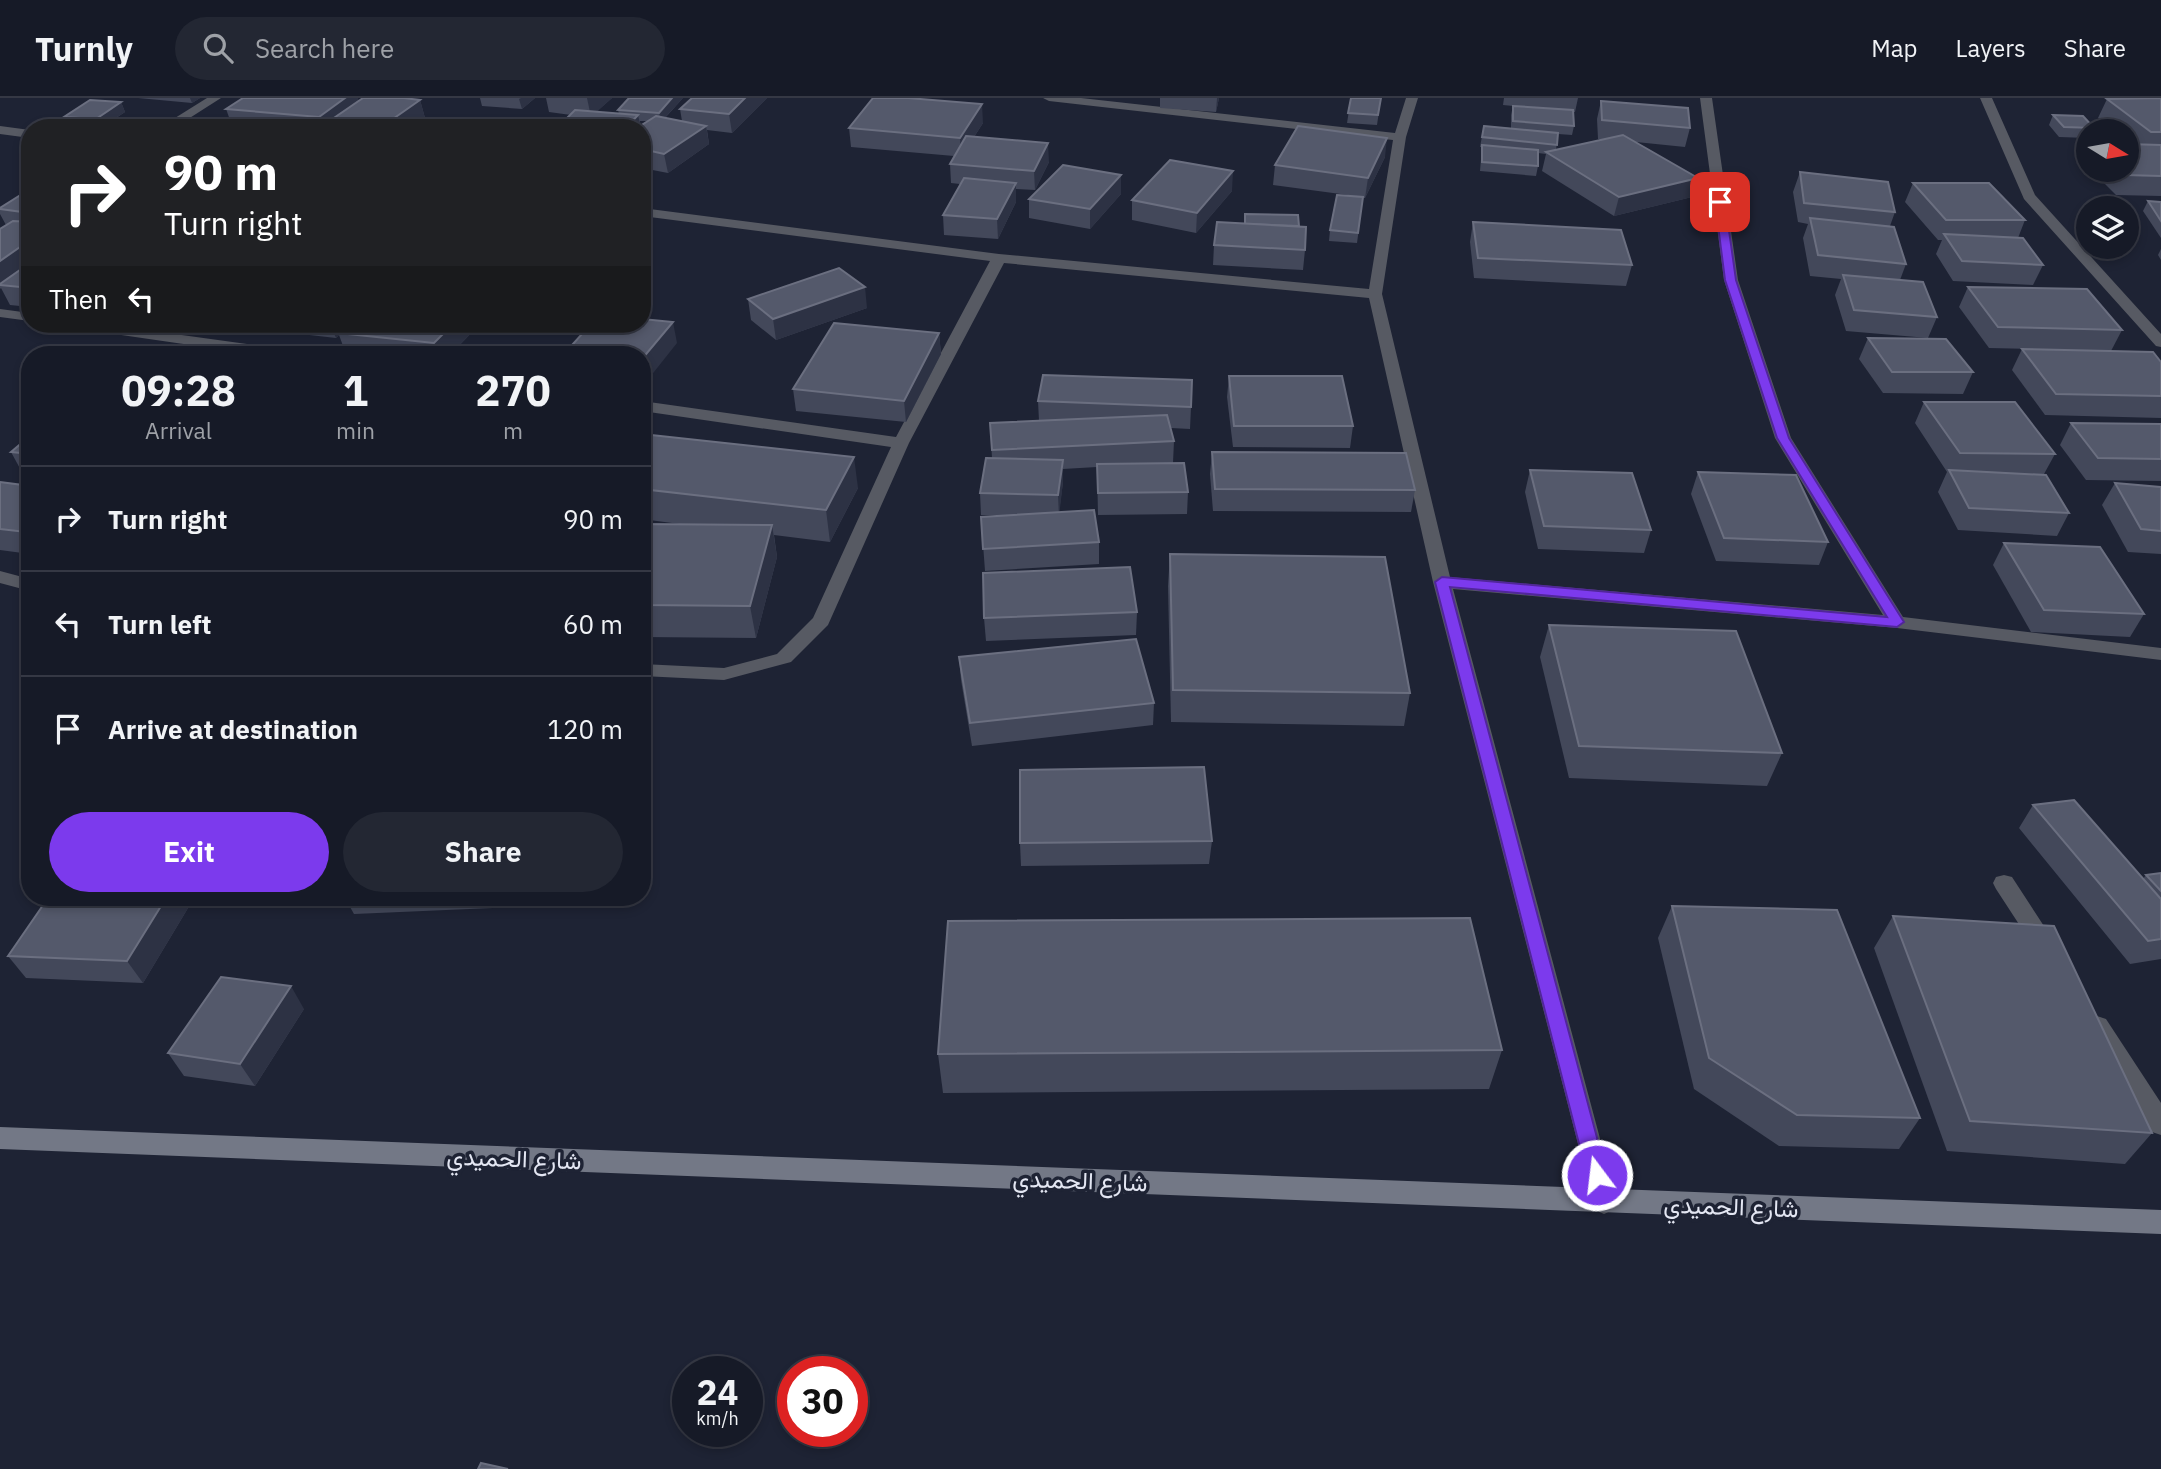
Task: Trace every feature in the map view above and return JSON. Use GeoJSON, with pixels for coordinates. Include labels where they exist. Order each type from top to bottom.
{"type":"FeatureCollection","features":[{"type":"Feature","properties":{"kind":"street"},"geometry":{"type":"LineString","coordinates":[[180,119],[215,98]]}},
{"type":"Feature","properties":{"kind":"street"},"geometry":{"type":"LineString","coordinates":[[1049,98],[1098,100],[1401,136]]}},
{"type":"Feature","properties":{"kind":"street"},"geometry":{"type":"LineString","coordinates":[[1412,98],[1401,136],[1375,294],[1442,582],[1604,1202]]}},
{"type":"Feature","properties":{"kind":"street"},"geometry":{"type":"LineString","coordinates":[[1706,98],[1731,280],[1783,438],[1897,622]]}},
{"type":"Feature","properties":{"kind":"street"},"geometry":{"type":"LineString","coordinates":[[1986,98],[2029,196],[2161,343]]}},
{"type":"Feature","properties":{"kind":"street"},"geometry":{"type":"LineString","coordinates":[[0,130],[21,133]]}},
{"type":"Feature","properties":{"kind":"street"},"geometry":{"type":"LineString","coordinates":[[651,213],[999,257],[1375,294]]}},
{"type":"Feature","properties":{"kind":"street"},"geometry":{"type":"LineString","coordinates":[[651,670],[724,674],[784,658],[821,621],[901,443],[999,257]]}},
{"type":"Feature","properties":{"kind":"street"},"geometry":{"type":"LineString","coordinates":[[0,313],[21,316]]}},
{"type":"Feature","properties":{"kind":"street"},"geometry":{"type":"LineString","coordinates":[[140,333],[228,346]]}},
{"type":"Feature","properties":{"kind":"street"},"geometry":{"type":"LineString","coordinates":[[651,407],[901,443]]}},
{"type":"Feature","properties":{"kind":"street"},"geometry":{"type":"LineString","coordinates":[[0,577],[21,583]]}},
{"type":"Feature","properties":{"kind":"street"},"geometry":{"type":"LineString","coordinates":[[1442,582],[1897,622],[2161,654]]}},
{"type":"Feature","properties":{"kind":"street"},"geometry":{"type":"LineString","coordinates":[[2004,883],[2056,963]]}},
{"type":"Feature","properties":{"kind":"street"},"geometry":{"type":"LineString","coordinates":[[2086,1009],[2161,1124]]}},
{"type":"Feature","properties":{"kind":"street","name":"شارع الحميدي"},"geometry":{"type":"LineString","coordinates":[[0,1138],[2161,1222]]}},
{"type":"Feature","properties":{"kind":"building"},"geometry":{"type":"Polygon","coordinates":[[[243,98],[345,98],[319,117],[226,109],[243,98]]]}},
{"type":"Feature","properties":{"kind":"building"},"geometry":{"type":"Polygon","coordinates":[[[363,98],[420,100],[393,119],[332,119],[363,98]]]}},
{"type":"Feature","properties":{"kind":"building"},"geometry":{"type":"Polygon","coordinates":[[[629,98],[672,98],[659,113],[618,110],[629,98]]]}},
{"type":"Feature","properties":{"kind":"building"},"geometry":{"type":"Polygon","coordinates":[[[692,98],[745,98],[729,114],[680,109],[692,98]]]}},
{"type":"Feature","properties":{"kind":"building"},"geometry":{"type":"Polygon","coordinates":[[[873,98],[982,104],[960,138],[849,128],[873,98]]]}},
{"type":"Feature","properties":{"kind":"building"},"geometry":{"type":"Polygon","coordinates":[[[1351,98],[1381,98],[1378,115],[1348,113],[1351,98]]]}},
{"type":"Feature","properties":{"kind":"building"},"geometry":{"type":"Polygon","coordinates":[[[2161,98],[2161,132],[2151,132],[2139,123],[2139,119],[2134,119],[2107,99],[2161,98]]]}},
{"type":"Feature","properties":{"kind":"building"},"geometry":{"type":"Polygon","coordinates":[[[90,100],[121,102],[96,119],[64,117],[90,100]]]}},
{"type":"Feature","properties":{"kind":"building"},"geometry":{"type":"Polygon","coordinates":[[[1601,101],[1688,108],[1690,128],[1602,120],[1601,101]]]}},
{"type":"Feature","properties":{"kind":"building"},"geometry":{"type":"Polygon","coordinates":[[[1513,106],[1573,110],[1574,126],[1513,121],[1513,106]]]}},
{"type":"Feature","properties":{"kind":"building"},"geometry":{"type":"Polygon","coordinates":[[[575,110],[638,115],[634,119],[566,119],[575,110]]]}},
{"type":"Feature","properties":{"kind":"building"},"geometry":{"type":"Polygon","coordinates":[[[2053,115],[2083,116],[2086,119],[2076,119],[2076,127],[2064,127],[2053,115]]]}},
{"type":"Feature","properties":{"kind":"building"},"geometry":{"type":"Polygon","coordinates":[[[656,116],[706,126],[664,154],[651,151],[651,119],[656,116]]]}},
{"type":"Feature","properties":{"kind":"building"},"geometry":{"type":"Polygon","coordinates":[[[1298,126],[1387,138],[1368,178],[1275,165],[1298,126]]]}},
{"type":"Feature","properties":{"kind":"building"},"geometry":{"type":"Polygon","coordinates":[[[1484,126],[1558,133],[1557,145],[1482,137],[1484,126]]]}},
{"type":"Feature","properties":{"kind":"building"},"geometry":{"type":"Polygon","coordinates":[[[1623,135],[1698,178],[1619,197],[1546,152],[1623,135]]]}},
{"type":"Feature","properties":{"kind":"building"},"geometry":{"type":"Polygon","coordinates":[[[966,136],[1048,143],[1034,171],[950,164],[966,136]]]}},
{"type":"Feature","properties":{"kind":"building"},"geometry":{"type":"Polygon","coordinates":[[[2139,144],[2161,145],[2161,176],[2139,175],[2139,144]]]}},
{"type":"Feature","properties":{"kind":"building"},"geometry":{"type":"Polygon","coordinates":[[[1482,145],[1538,150],[1538,166],[1482,162],[1482,145]]]}},
{"type":"Feature","properties":{"kind":"building"},"geometry":{"type":"Polygon","coordinates":[[[1170,160],[1233,171],[1197,213],[1132,200],[1170,160]]]}},
{"type":"Feature","properties":{"kind":"building"},"geometry":{"type":"Polygon","coordinates":[[[1063,165],[1121,175],[1090,209],[1029,199],[1063,165]]]}},
{"type":"Feature","properties":{"kind":"building"},"geometry":{"type":"Polygon","coordinates":[[[1800,172],[1888,182],[1895,212],[1804,203],[1800,172]]]}},
{"type":"Feature","properties":{"kind":"building"},"geometry":{"type":"Polygon","coordinates":[[[964,178],[1016,183],[997,219],[943,215],[964,178]]]}},
{"type":"Feature","properties":{"kind":"building"},"geometry":{"type":"Polygon","coordinates":[[[1913,183],[1989,183],[2025,220],[1946,220],[1913,183]]]}},
{"type":"Feature","properties":{"kind":"building"},"geometry":{"type":"Polygon","coordinates":[[[21,195],[21,212],[0,208],[21,195]]]}},
{"type":"Feature","properties":{"kind":"building"},"geometry":{"type":"Polygon","coordinates":[[[1337,195],[1363,197],[1358,233],[1330,230],[1337,195]]]}},
{"type":"Feature","properties":{"kind":"building"},"geometry":{"type":"Polygon","coordinates":[[[2148,201],[2161,202],[2161,221],[2148,201]]]}},
{"type":"Feature","properties":{"kind":"building"},"geometry":{"type":"Polygon","coordinates":[[[1245,214],[1298,215],[1299,226],[1245,224],[1245,214]]]}},
{"type":"Feature","properties":{"kind":"building"},"geometry":{"type":"Polygon","coordinates":[[[1810,218],[1894,227],[1906,264],[1818,255],[1810,218]]]}},
{"type":"Feature","properties":{"kind":"building"},"geometry":{"type":"Polygon","coordinates":[[[13,221],[21,221],[21,246],[0,261],[0,229],[13,221]]]}},
{"type":"Feature","properties":{"kind":"building"},"geometry":{"type":"Polygon","coordinates":[[[1217,222],[1306,227],[1305,250],[1214,245],[1217,222]]]}},
{"type":"Feature","properties":{"kind":"building"},"geometry":{"type":"Polygon","coordinates":[[[1473,222],[1621,230],[1632,265],[1478,258],[1473,222]]]}},
{"type":"Feature","properties":{"kind":"building"},"geometry":{"type":"Polygon","coordinates":[[[1944,234],[2023,238],[2043,265],[1962,261],[1944,234]]]}},
{"type":"Feature","properties":{"kind":"building"},"geometry":{"type":"Polygon","coordinates":[[[839,268],[865,287],[773,319],[748,299],[839,268]]]}},
{"type":"Feature","properties":{"kind":"building"},"geometry":{"type":"Polygon","coordinates":[[[21,269],[21,287],[0,284],[21,269]]]}},
{"type":"Feature","properties":{"kind":"building"},"geometry":{"type":"Polygon","coordinates":[[[1843,275],[1923,282],[1937,317],[1854,310],[1843,275]]]}},
{"type":"Feature","properties":{"kind":"building"},"geometry":{"type":"Polygon","coordinates":[[[1968,287],[2087,289],[2122,330],[1998,327],[1968,287]]]}},
{"type":"Feature","properties":{"kind":"building"},"geometry":{"type":"Polygon","coordinates":[[[651,320],[673,322],[651,348],[651,346],[571,346],[583,333],[651,333],[651,320]]]}},
{"type":"Feature","properties":{"kind":"building"},"geometry":{"type":"Polygon","coordinates":[[[834,323],[939,333],[904,401],[793,389],[834,323]]]}},
{"type":"Feature","properties":{"kind":"building"},"geometry":{"type":"Polygon","coordinates":[[[338,333],[444,333],[434,343],[338,333]]]}},
{"type":"Feature","properties":{"kind":"building"},"geometry":{"type":"Polygon","coordinates":[[[1868,338],[1946,339],[1973,372],[1892,372],[1868,338]]]}},
{"type":"Feature","properties":{"kind":"building"},"geometry":{"type":"Polygon","coordinates":[[[2022,349],[2153,352],[2161,362],[2161,396],[2056,394],[2022,349]]]}},
{"type":"Feature","properties":{"kind":"building"},"geometry":{"type":"Polygon","coordinates":[[[1043,375],[1192,380],[1191,407],[1038,401],[1043,375]]]}},
{"type":"Feature","properties":{"kind":"building"},"geometry":{"type":"Polygon","coordinates":[[[1229,376],[1342,376],[1353,426],[1234,426],[1229,376]]]}},
{"type":"Feature","properties":{"kind":"building"},"geometry":{"type":"Polygon","coordinates":[[[1924,402],[2015,402],[2055,454],[1960,453],[1924,402]]]}},
{"type":"Feature","properties":{"kind":"building"},"geometry":{"type":"Polygon","coordinates":[[[1167,415],[1174,441],[992,450],[990,423],[1167,415]]]}},
{"type":"Feature","properties":{"kind":"building"},"geometry":{"type":"Polygon","coordinates":[[[2071,423],[2161,424],[2161,459],[2098,458],[2071,423]]]}},
{"type":"Feature","properties":{"kind":"building"},"geometry":{"type":"Polygon","coordinates":[[[651,435],[854,457],[826,510],[651,490],[651,435]]]}},
{"type":"Feature","properties":{"kind":"building"},"geometry":{"type":"Polygon","coordinates":[[[21,444],[21,453],[11,452],[21,444]]]}},
{"type":"Feature","properties":{"kind":"building"},"geometry":{"type":"Polygon","coordinates":[[[1212,452],[1406,453],[1415,490],[1215,489],[1212,452]]]}},
{"type":"Feature","properties":{"kind":"building"},"geometry":{"type":"Polygon","coordinates":[[[986,458],[1063,460],[1058,495],[980,493],[986,458]]]}},
{"type":"Feature","properties":{"kind":"building"},"geometry":{"type":"Polygon","coordinates":[[[1184,463],[1188,492],[1098,493],[1097,464],[1184,463]]]}},
{"type":"Feature","properties":{"kind":"building"},"geometry":{"type":"Polygon","coordinates":[[[1530,470],[1632,473],[1651,530],[1544,526],[1530,470]]]}},
{"type":"Feature","properties":{"kind":"building"},"geometry":{"type":"Polygon","coordinates":[[[1949,470],[2046,475],[2069,513],[1969,508],[1949,470]]]}},
{"type":"Feature","properties":{"kind":"building"},"geometry":{"type":"Polygon","coordinates":[[[1698,472],[1796,475],[1828,542],[1724,538],[1698,472]]]}},
{"type":"Feature","properties":{"kind":"building"},"geometry":{"type":"Polygon","coordinates":[[[0,482],[21,485],[21,531],[0,529],[0,482]]]}},
{"type":"Feature","properties":{"kind":"building"},"geometry":{"type":"Polygon","coordinates":[[[2115,483],[2161,487],[2161,531],[2141,529],[2115,483]]]}},
{"type":"Feature","properties":{"kind":"building"},"geometry":{"type":"Polygon","coordinates":[[[1094,510],[1099,542],[983,549],[981,517],[1094,510]]]}},
{"type":"Feature","properties":{"kind":"building"},"geometry":{"type":"Polygon","coordinates":[[[651,524],[772,525],[750,606],[651,605],[651,524]]]}},
{"type":"Feature","properties":{"kind":"building"},"geometry":{"type":"Polygon","coordinates":[[[2004,543],[2100,547],[2144,614],[2044,610],[2004,543]]]}},
{"type":"Feature","properties":{"kind":"building"},"geometry":{"type":"Polygon","coordinates":[[[1170,554],[1385,557],[1410,693],[1173,690],[1170,554]]]}},
{"type":"Feature","properties":{"kind":"building"},"geometry":{"type":"Polygon","coordinates":[[[1130,567],[1137,612],[984,618],[983,573],[1130,567]]]}},
{"type":"Feature","properties":{"kind":"building"},"geometry":{"type":"Polygon","coordinates":[[[1549,625],[1736,631],[1782,753],[1579,746],[1549,625]]]}},
{"type":"Feature","properties":{"kind":"building"},"geometry":{"type":"Polygon","coordinates":[[[1136,639],[1154,703],[970,723],[959,657],[1136,639]]]}},
{"type":"Feature","properties":{"kind":"building"},"geometry":{"type":"Polygon","coordinates":[[[1204,767],[1212,841],[1020,843],[1020,770],[1204,767]]]}},
{"type":"Feature","properties":{"kind":"building"},"geometry":{"type":"Polygon","coordinates":[[[2074,800],[2161,899],[2161,939],[2148,941],[2033,805],[2074,800]]]}},
{"type":"Feature","properties":{"kind":"building"},"geometry":{"type":"Polygon","coordinates":[[[2161,873],[2161,891],[2146,875],[2161,873]]]}},
{"type":"Feature","properties":{"kind":"building"},"geometry":{"type":"Polygon","coordinates":[[[42,906],[161,906],[127,961],[8,956],[42,906]]]}},
{"type":"Feature","properties":{"kind":"building"},"geometry":{"type":"Polygon","coordinates":[[[1672,906],[1837,910],[1920,1118],[1797,1115],[1709,1058],[1672,906]]]}},
{"type":"Feature","properties":{"kind":"building"},"geometry":{"type":"Polygon","coordinates":[[[1893,916],[2054,926],[2152,1133],[1970,1121],[1893,916]]]}},
{"type":"Feature","properties":{"kind":"building"},"geometry":{"type":"Polygon","coordinates":[[[1470,918],[1502,1050],[938,1054],[948,921],[1470,918]]]}},
{"type":"Feature","properties":{"kind":"building"},"geometry":{"type":"Polygon","coordinates":[[[221,977],[291,986],[240,1064],[168,1053],[221,977]]]}},
{"type":"Feature","properties":{"kind":"building"},"geometry":{"type":"Polygon","coordinates":[[[481,1463],[508,1469],[478,1469],[481,1463]]]}},
{"type":"Feature","properties":{"kind":"route"},"geometry":{"type":"LineString","coordinates":[[1597,1175],[1442,582],[1897,622],[1783,438],[1731,280],[1720,202]]}}]}
